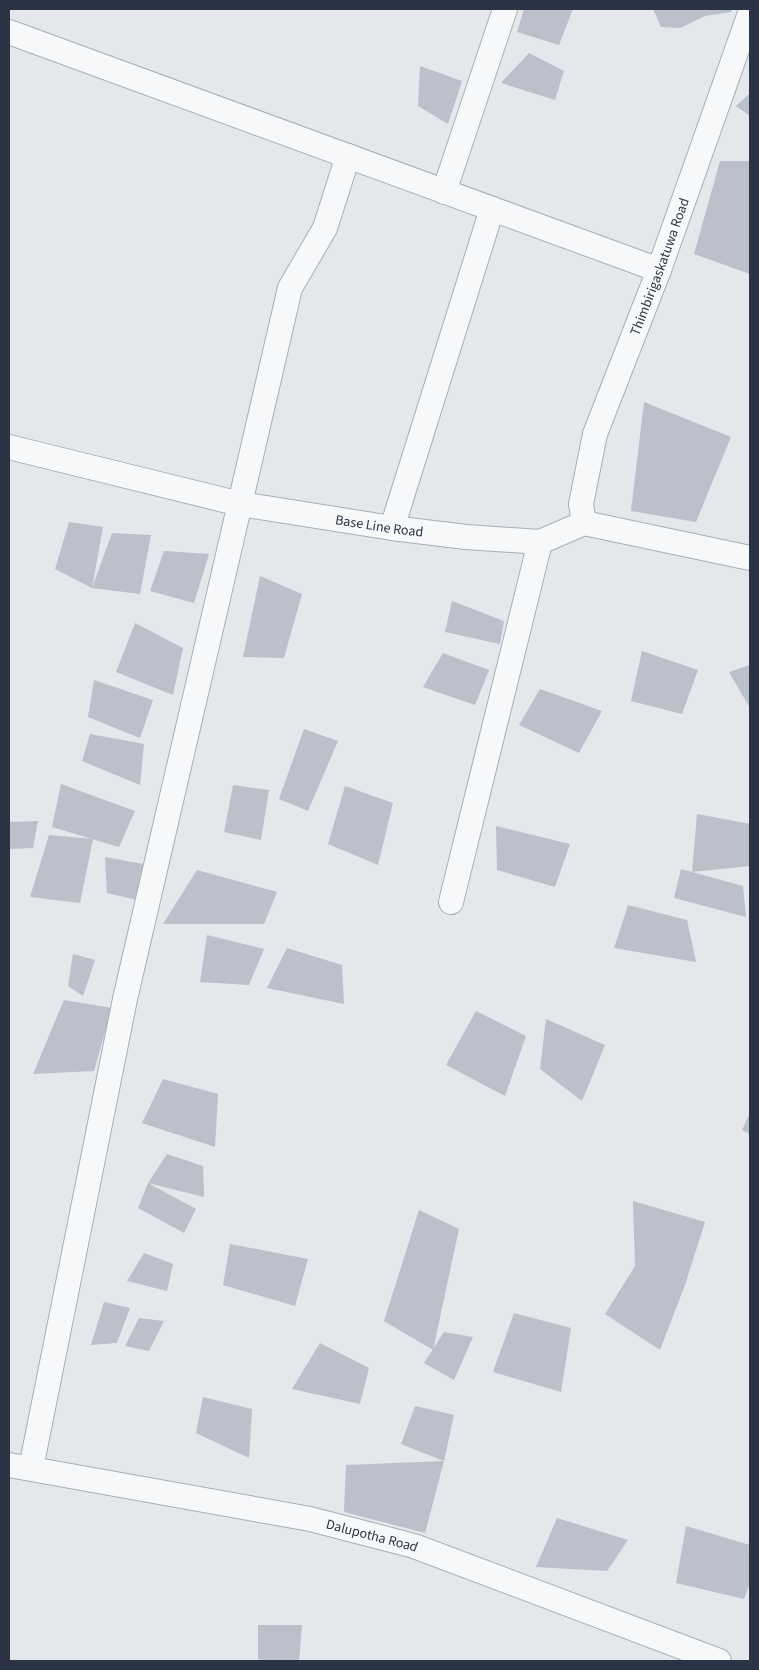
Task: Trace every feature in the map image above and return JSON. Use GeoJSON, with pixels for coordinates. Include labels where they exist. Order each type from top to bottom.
{"type":"FeatureCollection","features":[{"type":"Feature","properties":{"kind":"street"},"geometry":{"type":"LineString","coordinates":[[444,192],[505,9]]}},
{"type":"Feature","properties":{"kind":"street","name":"Thimbirigaskatuwa Road"},"geometry":{"type":"LineString","coordinates":[[584,522],[581,504],[595,434],[659,270],[750,13]]}},
{"type":"Feature","properties":{"kind":"street"},"geometry":{"type":"LineString","coordinates":[[9,32],[659,270]]}},
{"type":"Feature","properties":{"kind":"street"},"geometry":{"type":"LineString","coordinates":[[20,1467],[125,999],[290,288],[325,228],[348,156]]}},
{"type":"Feature","properties":{"kind":"street"},"geometry":{"type":"LineString","coordinates":[[392,528],[492,209]]}},
{"type":"Feature","properties":{"kind":"street","name":"Base Line Road"},"geometry":{"type":"LineString","coordinates":[[9,447],[240,504],[392,528],[466,537],[540,542],[584,522]]}},
{"type":"Feature","properties":{"kind":"street"},"geometry":{"type":"LineString","coordinates":[[584,522],[750,558]]}},
{"type":"Feature","properties":{"kind":"street"},"geometry":{"type":"LineString","coordinates":[[450,902],[540,542]]}},
{"type":"Feature","properties":{"kind":"street","name":"Dalupotha Road"},"geometry":{"type":"LineString","coordinates":[[20,1467],[310,1519],[414,1546],[719,1661]]}},
{"type":"Feature","properties":{"kind":"building"},"geometry":{"type":"Polygon","coordinates":[[[524,9],[573,9],[559,45],[517,32],[524,9]]]}},
{"type":"Feature","properties":{"kind":"building"},"geometry":{"type":"Polygon","coordinates":[[[653,9],[732,9],[731,12],[705,16],[680,28],[661,27],[653,9]]]}},
{"type":"Feature","properties":{"kind":"building"},"geometry":{"type":"Polygon","coordinates":[[[529,53],[564,71],[555,100],[501,83],[529,53]]]}},
{"type":"Feature","properties":{"kind":"building"},"geometry":{"type":"Polygon","coordinates":[[[420,66],[462,81],[448,124],[418,106],[420,66]]]}},
{"type":"Feature","properties":{"kind":"building"},"geometry":{"type":"Polygon","coordinates":[[[750,93],[750,116],[736,106],[750,93]]]}},
{"type":"Feature","properties":{"kind":"building"},"geometry":{"type":"Polygon","coordinates":[[[720,161],[750,161],[750,274],[694,254],[720,161]]]}},
{"type":"Feature","properties":{"kind":"building"},"geometry":{"type":"Polygon","coordinates":[[[644,402],[731,437],[696,522],[631,511],[644,402]]]}},
{"type":"Feature","properties":{"kind":"building"},"geometry":{"type":"Polygon","coordinates":[[[69,522],[103,527],[92,588],[55,569],[69,522]]]}},
{"type":"Feature","properties":{"kind":"building"},"geometry":{"type":"Polygon","coordinates":[[[112,533],[151,535],[140,594],[92,588],[112,533]]]}},
{"type":"Feature","properties":{"kind":"building"},"geometry":{"type":"Polygon","coordinates":[[[164,551],[209,554],[194,603],[150,591],[164,551]]]}},
{"type":"Feature","properties":{"kind":"building"},"geometry":{"type":"Polygon","coordinates":[[[260,576],[302,594],[284,658],[243,657],[260,576]]]}},
{"type":"Feature","properties":{"kind":"building"},"geometry":{"type":"Polygon","coordinates":[[[452,601],[504,621],[500,644],[445,632],[452,601]]]}},
{"type":"Feature","properties":{"kind":"building"},"geometry":{"type":"Polygon","coordinates":[[[135,623],[183,648],[173,695],[116,672],[135,623]]]}},
{"type":"Feature","properties":{"kind":"building"},"geometry":{"type":"Polygon","coordinates":[[[642,651],[698,670],[682,714],[631,701],[642,651]]]}},
{"type":"Feature","properties":{"kind":"building"},"geometry":{"type":"Polygon","coordinates":[[[443,653],[489,670],[475,705],[423,687],[443,653]]]}},
{"type":"Feature","properties":{"kind":"building"},"geometry":{"type":"Polygon","coordinates":[[[750,665],[750,708],[729,672],[750,665]]]}},
{"type":"Feature","properties":{"kind":"building"},"geometry":{"type":"Polygon","coordinates":[[[94,680],[153,700],[140,738],[88,717],[94,680]]]}},
{"type":"Feature","properties":{"kind":"building"},"geometry":{"type":"Polygon","coordinates":[[[540,689],[602,711],[579,753],[519,725],[540,689]]]}},
{"type":"Feature","properties":{"kind":"building"},"geometry":{"type":"Polygon","coordinates":[[[304,729],[338,741],[308,811],[279,799],[304,729]]]}},
{"type":"Feature","properties":{"kind":"building"},"geometry":{"type":"Polygon","coordinates":[[[90,734],[144,744],[140,785],[82,761],[90,734]]]}},
{"type":"Feature","properties":{"kind":"building"},"geometry":{"type":"Polygon","coordinates":[[[61,784],[135,811],[119,847],[52,827],[61,784]]]}},
{"type":"Feature","properties":{"kind":"building"},"geometry":{"type":"Polygon","coordinates":[[[233,785],[269,790],[261,840],[224,832],[233,785]]]}},
{"type":"Feature","properties":{"kind":"building"},"geometry":{"type":"Polygon","coordinates":[[[345,786],[393,803],[378,865],[328,844],[345,786]]]}},
{"type":"Feature","properties":{"kind":"building"},"geometry":{"type":"Polygon","coordinates":[[[697,814],[750,824],[750,866],[692,872],[697,814]]]}},
{"type":"Feature","properties":{"kind":"building"},"geometry":{"type":"Polygon","coordinates":[[[38,821],[33,848],[9,849],[9,822],[38,821]]]}},
{"type":"Feature","properties":{"kind":"building"},"geometry":{"type":"Polygon","coordinates":[[[496,826],[570,844],[555,887],[497,870],[496,826]]]}},
{"type":"Feature","properties":{"kind":"building"},"geometry":{"type":"Polygon","coordinates":[[[49,835],[93,839],[80,903],[30,897],[49,835]]]}},
{"type":"Feature","properties":{"kind":"building"},"geometry":{"type":"Polygon","coordinates":[[[105,857],[143,864],[137,900],[107,893],[105,857]]]}},
{"type":"Feature","properties":{"kind":"building"},"geometry":{"type":"Polygon","coordinates":[[[681,869],[743,886],[746,917],[674,898],[681,869]]]}},
{"type":"Feature","properties":{"kind":"building"},"geometry":{"type":"Polygon","coordinates":[[[197,870],[277,892],[264,924],[163,924],[197,870]]]}},
{"type":"Feature","properties":{"kind":"building"},"geometry":{"type":"Polygon","coordinates":[[[628,905],[687,920],[696,962],[614,948],[628,905]]]}},
{"type":"Feature","properties":{"kind":"building"},"geometry":{"type":"Polygon","coordinates":[[[207,935],[264,949],[249,985],[200,982],[207,935]]]}},
{"type":"Feature","properties":{"kind":"building"},"geometry":{"type":"Polygon","coordinates":[[[287,948],[342,965],[344,1004],[267,988],[287,948]]]}},
{"type":"Feature","properties":{"kind":"building"},"geometry":{"type":"Polygon","coordinates":[[[73,954],[95,960],[83,996],[68,986],[73,954]]]}},
{"type":"Feature","properties":{"kind":"building"},"geometry":{"type":"Polygon","coordinates":[[[64,1000],[112,1008],[94,1071],[33,1074],[64,1000]]]}},
{"type":"Feature","properties":{"kind":"building"},"geometry":{"type":"Polygon","coordinates":[[[476,1011],[526,1036],[505,1096],[446,1065],[476,1011]]]}},
{"type":"Feature","properties":{"kind":"building"},"geometry":{"type":"Polygon","coordinates":[[[546,1019],[605,1045],[582,1101],[540,1069],[546,1019]]]}},
{"type":"Feature","properties":{"kind":"building"},"geometry":{"type":"Polygon","coordinates":[[[163,1079],[218,1094],[215,1147],[142,1123],[163,1079]]]}},
{"type":"Feature","properties":{"kind":"building"},"geometry":{"type":"Polygon","coordinates":[[[750,1113],[750,1134],[742,1130],[750,1113]]]}},
{"type":"Feature","properties":{"kind":"building"},"geometry":{"type":"Polygon","coordinates":[[[167,1154],[203,1166],[204,1197],[148,1183],[167,1154]]]}},
{"type":"Feature","properties":{"kind":"building"},"geometry":{"type":"Polygon","coordinates":[[[148,1183],[196,1209],[184,1233],[138,1208],[148,1183]]]}},
{"type":"Feature","properties":{"kind":"building"},"geometry":{"type":"Polygon","coordinates":[[[633,1201],[705,1222],[685,1285],[660,1350],[605,1314],[635,1266],[633,1201]]]}},
{"type":"Feature","properties":{"kind":"building"},"geometry":{"type":"Polygon","coordinates":[[[419,1210],[459,1229],[433,1350],[384,1321],[419,1210]]]}},
{"type":"Feature","properties":{"kind":"building"},"geometry":{"type":"Polygon","coordinates":[[[230,1244],[308,1259],[295,1306],[223,1285],[230,1244]]]}},
{"type":"Feature","properties":{"kind":"building"},"geometry":{"type":"Polygon","coordinates":[[[144,1253],[173,1264],[167,1291],[127,1281],[144,1253]]]}},
{"type":"Feature","properties":{"kind":"building"},"geometry":{"type":"Polygon","coordinates":[[[104,1302],[130,1308],[117,1343],[91,1345],[104,1302]]]}},
{"type":"Feature","properties":{"kind":"building"},"geometry":{"type":"Polygon","coordinates":[[[514,1313],[571,1328],[561,1392],[493,1372],[514,1313]]]}},
{"type":"Feature","properties":{"kind":"building"},"geometry":{"type":"Polygon","coordinates":[[[139,1318],[164,1321],[149,1351],[125,1346],[139,1318]]]}},
{"type":"Feature","properties":{"kind":"building"},"geometry":{"type":"Polygon","coordinates":[[[444,1332],[473,1337],[454,1380],[424,1363],[444,1332]]]}},
{"type":"Feature","properties":{"kind":"building"},"geometry":{"type":"Polygon","coordinates":[[[320,1343],[369,1368],[360,1404],[292,1389],[320,1343]]]}},
{"type":"Feature","properties":{"kind":"building"},"geometry":{"type":"Polygon","coordinates":[[[203,1397],[252,1409],[249,1458],[196,1433],[203,1397]]]}},
{"type":"Feature","properties":{"kind":"building"},"geometry":{"type":"Polygon","coordinates":[[[415,1406],[454,1415],[444,1461],[401,1444],[415,1406]]]}},
{"type":"Feature","properties":{"kind":"building"},"geometry":{"type":"Polygon","coordinates":[[[444,1461],[425,1533],[344,1512],[346,1465],[444,1461]]]}},
{"type":"Feature","properties":{"kind":"building"},"geometry":{"type":"Polygon","coordinates":[[[557,1518],[628,1540],[607,1571],[536,1567],[557,1518]]]}},
{"type":"Feature","properties":{"kind":"building"},"geometry":{"type":"Polygon","coordinates":[[[686,1526],[750,1545],[750,1583],[744,1599],[676,1583],[686,1526]]]}},
{"type":"Feature","properties":{"kind":"building"},"geometry":{"type":"Polygon","coordinates":[[[258,1625],[302,1625],[299,1661],[265,1661],[258,1659],[258,1625]]]}}]}
